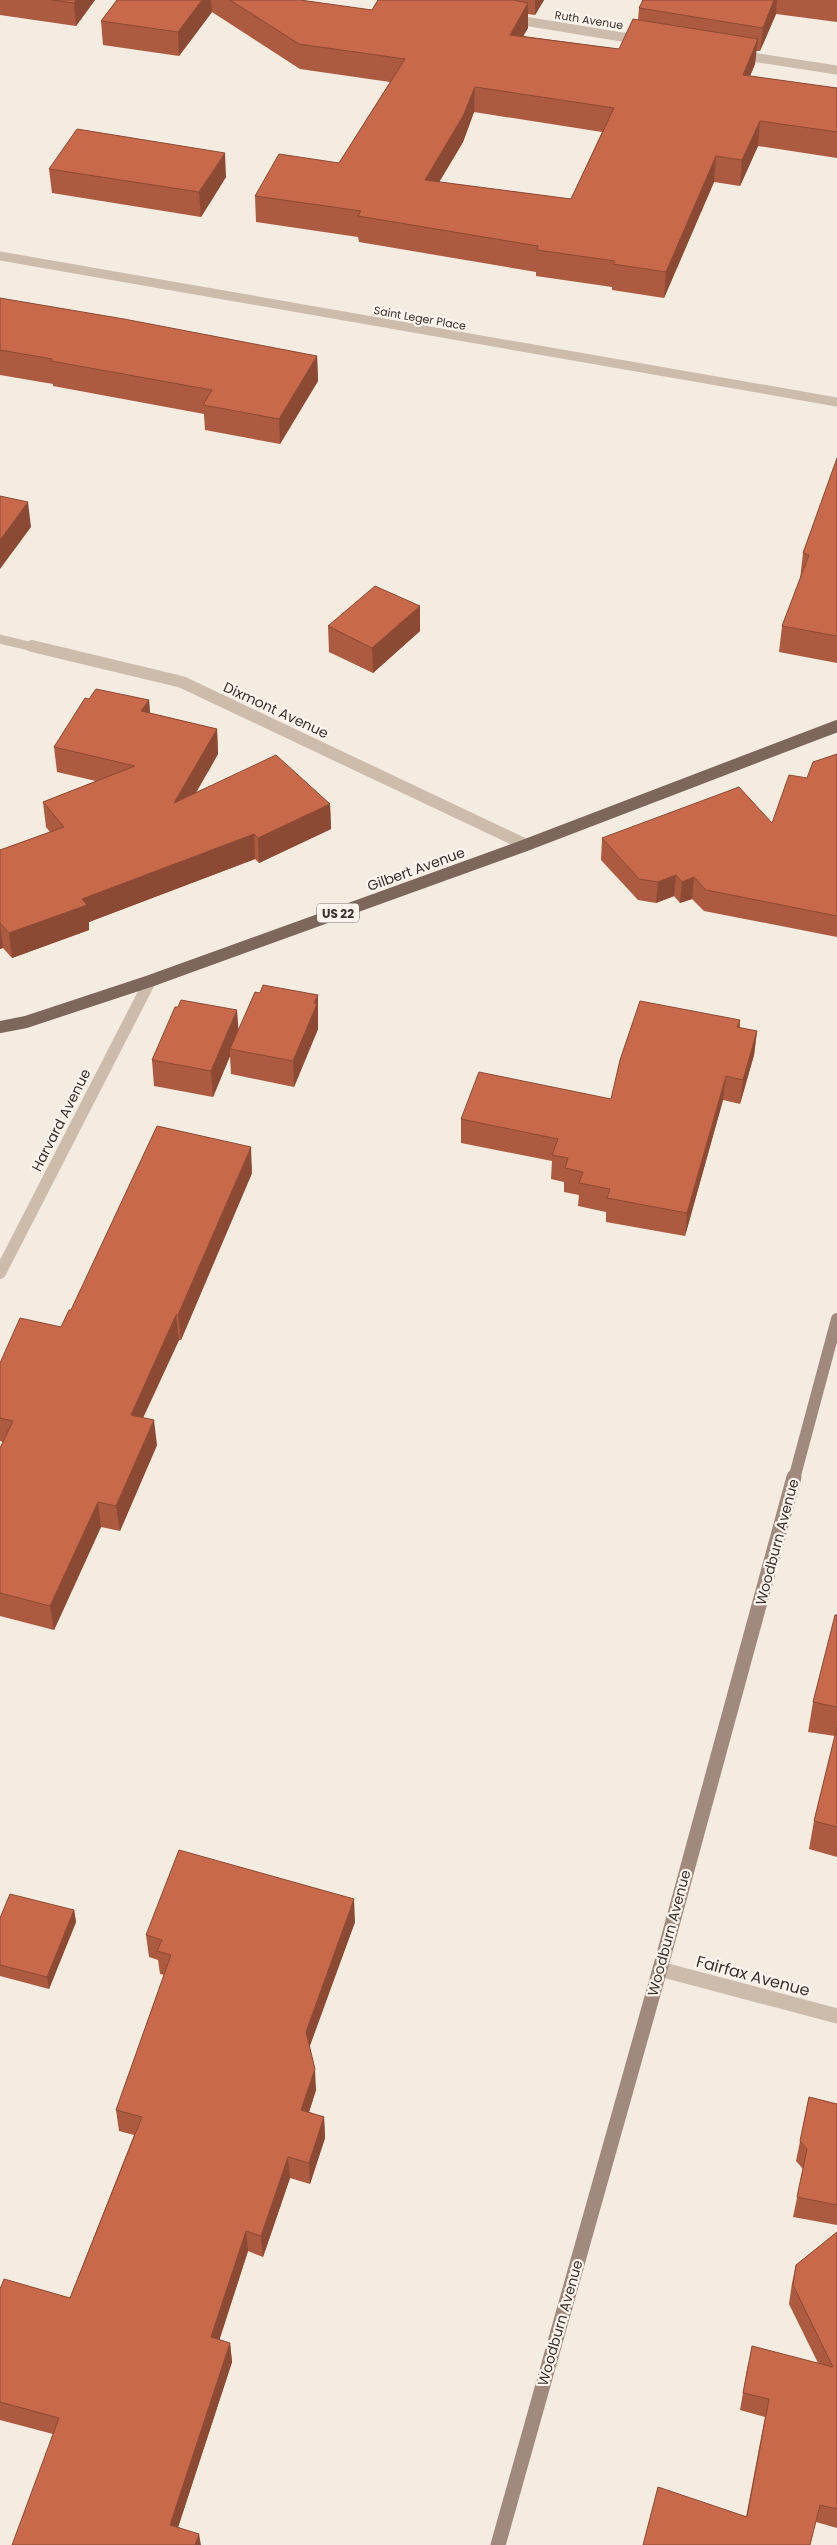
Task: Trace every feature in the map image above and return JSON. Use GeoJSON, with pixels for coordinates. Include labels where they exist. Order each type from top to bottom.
{"type":"FeatureCollection","features":[{"type":"Feature","properties":{"kind":"main road","name":"Gilbert Avenue"},"geometry":{"type":"LineString","coordinates":[[0,1027],[26,1022],[150,980],[526,845],[837,726]]}},
{"type":"Feature","properties":{"kind":"street","name":"Ruth Avenue"},"geometry":{"type":"LineString","coordinates":[[503,17],[650,41]]}},
{"type":"Feature","properties":{"kind":"street"},"geometry":{"type":"LineString","coordinates":[[727,54],[837,70]]}},
{"type":"Feature","properties":{"kind":"street","name":"Saint Leger Place"},"geometry":{"type":"LineString","coordinates":[[0,256],[837,402]]}},
{"type":"Feature","properties":{"kind":"street","name":"Dixmont Avenue"},"geometry":{"type":"LineString","coordinates":[[0,639],[182,682],[526,845]]}},
{"type":"Feature","properties":{"kind":"street","name":"Harvard Avenue"},"geometry":{"type":"LineString","coordinates":[[0,1273],[150,980]]}},
{"type":"Feature","properties":{"kind":"street","name":"Woodburn Avenue"},"geometry":{"type":"LineString","coordinates":[[498,2545],[660,1969],[837,1319]]}},
{"type":"Feature","properties":{"kind":"street","name":"Fairfax Avenue"},"geometry":{"type":"LineString","coordinates":[[660,1969],[837,2016]]}},
{"type":"Feature","properties":{"kind":"building"},"geometry":{"type":"Polygon","coordinates":[[[52,0],[76,0],[74,3],[52,0]]]}},
{"type":"Feature","properties":{"kind":"building"},"geometry":{"type":"Polygon","coordinates":[[[117,0],[202,0],[178,32],[101,21],[117,0]]]}},
{"type":"Feature","properties":{"kind":"building"},"geometry":{"type":"Polygon","coordinates":[[[230,0],[300,0],[372,10],[378,0],[513,0],[528,3],[510,35],[619,49],[633,19],[758,39],[743,75],[837,88],[837,132],[760,121],[742,160],[716,156],[666,272],[613,264],[615,261],[537,250],[538,246],[358,216],[361,211],[255,196],[279,154],[339,163],[405,59],[299,44],[230,0]],[[475,87],[463,116],[425,180],[571,199],[614,108],[475,87]]]}},
{"type":"Feature","properties":{"kind":"building"},"geometry":{"type":"Polygon","coordinates":[[[643,0],[774,0],[763,28],[639,8],[643,0]]]}},
{"type":"Feature","properties":{"kind":"building"},"geometry":{"type":"Polygon","coordinates":[[[77,129],[225,153],[199,192],[49,169],[77,129]]]}},
{"type":"Feature","properties":{"kind":"building"},"geometry":{"type":"Polygon","coordinates":[[[0,298],[124,319],[317,356],[279,419],[203,405],[212,390],[0,350],[0,298]]]}},
{"type":"Feature","properties":{"kind":"building"},"geometry":{"type":"Polygon","coordinates":[[[837,458],[837,636],[782,626],[809,555],[803,553],[837,458]]]}},
{"type":"Feature","properties":{"kind":"building"},"geometry":{"type":"Polygon","coordinates":[[[0,496],[28,502],[0,540],[0,496]]]}},
{"type":"Feature","properties":{"kind":"building"},"geometry":{"type":"Polygon","coordinates":[[[375,586],[420,606],[372,648],[328,626],[375,586]]]}},
{"type":"Feature","properties":{"kind":"building"},"geometry":{"type":"Polygon","coordinates":[[[96,689],[149,700],[141,711],[217,729],[174,803],[276,755],[330,804],[258,838],[254,834],[82,899],[87,905],[9,933],[0,923],[0,850],[64,827],[43,802],[135,766],[54,747],[85,698],[89,699],[96,689]]]}},
{"type":"Feature","properties":{"kind":"building"},"geometry":{"type":"Polygon","coordinates":[[[837,754],[837,916],[706,890],[694,877],[682,882],[676,875],[658,882],[639,879],[602,838],[739,787],[772,823],[789,775],[807,778],[813,762],[837,754]]]}},
{"type":"Feature","properties":{"kind":"building"},"geometry":{"type":"Polygon","coordinates":[[[263,985],[318,995],[314,1003],[317,1004],[293,1061],[230,1049],[255,992],[260,993],[263,985]]]}},
{"type":"Feature","properties":{"kind":"building"},"geometry":{"type":"Polygon","coordinates":[[[181,1000],[237,1010],[211,1071],[152,1060],[175,1007],[178,1007],[181,1000]]]}},
{"type":"Feature","properties":{"kind":"building"},"geometry":{"type":"Polygon","coordinates":[[[640,1001],[740,1020],[737,1027],[757,1031],[743,1080],[726,1076],[687,1213],[607,1198],[610,1189],[579,1183],[583,1172],[565,1168],[568,1158],[552,1155],[558,1139],[461,1119],[479,1072],[611,1099],[620,1060],[640,1001]]]}},
{"type":"Feature","properties":{"kind":"building"},"geometry":{"type":"Polygon","coordinates":[[[157,1126],[251,1147],[178,1315],[176,1315],[131,1415],[154,1420],[116,1506],[98,1502],[50,1606],[0,1593],[0,1448],[13,1421],[0,1418],[0,1363],[20,1318],[61,1327],[69,1310],[71,1310],[157,1126]]]}},
{"type":"Feature","properties":{"kind":"building"},"geometry":{"type":"Polygon","coordinates":[[[835,1615],[837,1615],[837,1707],[813,1702],[835,1615]]]}},
{"type":"Feature","properties":{"kind":"building"},"geometry":{"type":"Polygon","coordinates":[[[837,1727],[837,1827],[814,1821],[837,1727]]]}},
{"type":"Feature","properties":{"kind":"building"},"geometry":{"type":"Polygon","coordinates":[[[179,1850],[354,1899],[306,2032],[315,2069],[301,2110],[324,2117],[309,2163],[288,2157],[261,2236],[246,2231],[211,2337],[230,2343],[170,2525],[199,2534],[195,2545],[12,2545],[59,2418],[0,2402],[0,2289],[4,2279],[70,2298],[142,2117],[116,2110],[171,1955],[157,1951],[162,1940],[146,1935],[179,1850]]]}},
{"type":"Feature","properties":{"kind":"building"},"geometry":{"type":"Polygon","coordinates":[[[10,1894],[74,1910],[47,1977],[0,1965],[0,1918],[10,1894]]]}},
{"type":"Feature","properties":{"kind":"building"},"geometry":{"type":"Polygon","coordinates":[[[809,2097],[837,2104],[837,2205],[797,2197],[807,2149],[800,2141],[809,2097]]]}},
{"type":"Feature","properties":{"kind":"building"},"geometry":{"type":"Polygon","coordinates":[[[837,2232],[837,2509],[820,2505],[810,2545],[643,2545],[658,2487],[747,2517],[769,2399],[743,2393],[752,2346],[833,2367],[793,2285],[796,2265],[837,2232]]]}}]}
